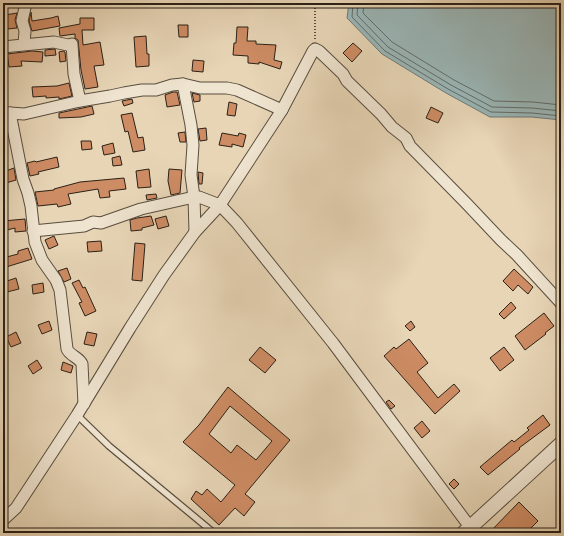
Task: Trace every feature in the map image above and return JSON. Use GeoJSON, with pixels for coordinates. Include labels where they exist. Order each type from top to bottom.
{"type":"FeatureCollection","features":[{"type":"Feature","properties":{"kind":"street"},"geometry":{"type":"LineString","coordinates":[[24,44],[25,31],[22,21],[26,3]]}},
{"type":"Feature","properties":{"kind":"street"},"geometry":{"type":"LineString","coordinates":[[3,46],[54,42],[68,45],[72,44],[74,74],[80,101]]}},
{"type":"Feature","properties":{"kind":"street"},"geometry":{"type":"LineString","coordinates":[[3,520],[16,508],[84,404],[164,275],[195,232],[220,205],[282,110],[315,49],[343,74],[347,81],[381,114],[392,127],[406,138],[415,150],[500,240],[518,255],[561,303]]}},
{"type":"Feature","properties":{"kind":"street"},"geometry":{"type":"LineString","coordinates":[[84,404],[81,361],[69,354],[67,349],[60,290],[56,280],[42,260],[35,242],[31,206],[28,193],[22,179],[7,114],[24,114],[80,101],[142,90],[156,90],[172,85],[183,84],[200,88],[227,88],[237,90],[282,110]]}},
{"type":"Feature","properties":{"kind":"street"},"geometry":{"type":"LineString","coordinates":[[183,84],[193,145],[191,175],[194,197],[195,232]]}},
{"type":"Feature","properties":{"kind":"street"},"geometry":{"type":"LineString","coordinates":[[33,231],[84,226],[93,222],[101,223],[141,209],[194,197],[199,197],[220,205],[268,260],[334,343],[467,530],[561,444]]}},
{"type":"Feature","properties":{"kind":"lane"},"geometry":{"type":"LineString","coordinates":[[77,415],[109,446],[214,533]]}},
{"type":"Feature","properties":{"kind":"path"},"geometry":{"type":"LineString","coordinates":[[315,3],[315,49]]}},
{"type":"Feature","properties":{"kind":"water"},"geometry":{"type":"Polygon","coordinates":[[[349,3],[561,3],[561,120],[532,117],[490,117],[446,93],[382,54],[347,18],[349,3]]]}},
{"type":"Feature","properties":{"kind":"building"},"geometry":{"type":"Polygon","coordinates":[[[31,12],[32,21],[58,16],[60,26],[32,31],[29,21],[31,12]]]}},
{"type":"Feature","properties":{"kind":"building"},"geometry":{"type":"Polygon","coordinates":[[[17,13],[15,20],[17,28],[7,29],[5,15],[17,13]]]}},
{"type":"Feature","properties":{"kind":"building"},"geometry":{"type":"Polygon","coordinates":[[[80,18],[94,18],[94,30],[82,30],[83,45],[100,42],[104,65],[94,66],[98,87],[85,89],[81,70],[78,40],[75,38],[75,34],[60,36],[59,28],[80,24],[80,18]]]}},
{"type":"Feature","properties":{"kind":"building"},"geometry":{"type":"Polygon","coordinates":[[[178,25],[188,25],[188,37],[179,37],[178,25]]]}},
{"type":"Feature","properties":{"kind":"building"},"geometry":{"type":"Polygon","coordinates":[[[237,27],[248,27],[247,41],[256,41],[256,44],[276,45],[274,60],[282,62],[280,69],[259,62],[259,64],[248,63],[248,56],[233,55],[234,43],[236,43],[237,27]]]}},
{"type":"Feature","properties":{"kind":"building"},"geometry":{"type":"Polygon","coordinates":[[[146,36],[149,66],[136,67],[134,37],[146,36]]]}},
{"type":"Feature","properties":{"kind":"building"},"geometry":{"type":"Polygon","coordinates":[[[353,43],[362,51],[352,62],[343,53],[353,43]]]}},
{"type":"Feature","properties":{"kind":"building"},"geometry":{"type":"Polygon","coordinates":[[[55,49],[56,55],[45,56],[45,50],[55,49]]]}},
{"type":"Feature","properties":{"kind":"building"},"geometry":{"type":"Polygon","coordinates":[[[32,51],[43,52],[42,62],[21,61],[22,66],[9,67],[7,54],[32,51]]]}},
{"type":"Feature","properties":{"kind":"building"},"geometry":{"type":"Polygon","coordinates":[[[59,52],[65,52],[66,61],[60,62],[59,52]]]}},
{"type":"Feature","properties":{"kind":"building"},"geometry":{"type":"Polygon","coordinates":[[[193,60],[204,61],[203,72],[192,71],[193,60]]]}},
{"type":"Feature","properties":{"kind":"building"},"geometry":{"type":"Polygon","coordinates":[[[69,83],[72,96],[59,99],[59,97],[46,98],[46,96],[33,97],[32,87],[57,86],[69,83]]]}},
{"type":"Feature","properties":{"kind":"building"},"geometry":{"type":"Polygon","coordinates":[[[177,92],[180,105],[167,107],[165,95],[177,92]]]}},
{"type":"Feature","properties":{"kind":"building"},"geometry":{"type":"Polygon","coordinates":[[[192,93],[200,95],[200,101],[194,102],[192,93]]]}},
{"type":"Feature","properties":{"kind":"building"},"geometry":{"type":"Polygon","coordinates":[[[132,99],[133,103],[124,106],[122,101],[132,99]]]}},
{"type":"Feature","properties":{"kind":"building"},"geometry":{"type":"Polygon","coordinates":[[[229,102],[237,104],[235,116],[227,115],[229,102]]]}},
{"type":"Feature","properties":{"kind":"building"},"geometry":{"type":"Polygon","coordinates":[[[92,106],[94,114],[81,117],[59,118],[59,113],[92,106]]]}},
{"type":"Feature","properties":{"kind":"building"},"geometry":{"type":"Polygon","coordinates":[[[431,107],[443,113],[438,123],[426,118],[431,107]]]}},
{"type":"Feature","properties":{"kind":"building"},"geometry":{"type":"Polygon","coordinates":[[[132,113],[138,138],[143,137],[145,150],[133,152],[128,131],[125,132],[121,115],[132,113]]]}},
{"type":"Feature","properties":{"kind":"building"},"geometry":{"type":"Polygon","coordinates":[[[206,128],[207,140],[200,141],[198,129],[206,128]]]}},
{"type":"Feature","properties":{"kind":"building"},"geometry":{"type":"Polygon","coordinates":[[[185,132],[186,142],[180,142],[178,133],[185,132]]]}},
{"type":"Feature","properties":{"kind":"building"},"geometry":{"type":"Polygon","coordinates":[[[222,133],[238,136],[239,133],[246,135],[243,147],[232,144],[232,147],[219,145],[222,133]]]}},
{"type":"Feature","properties":{"kind":"building"},"geometry":{"type":"Polygon","coordinates":[[[81,141],[91,141],[92,149],[82,150],[81,141]]]}},
{"type":"Feature","properties":{"kind":"building"},"geometry":{"type":"Polygon","coordinates":[[[113,143],[115,153],[104,155],[102,146],[113,143]]]}},
{"type":"Feature","properties":{"kind":"building"},"geometry":{"type":"Polygon","coordinates":[[[120,156],[122,165],[113,166],[112,158],[120,156]]]}},
{"type":"Feature","properties":{"kind":"building"},"geometry":{"type":"Polygon","coordinates":[[[57,157],[59,167],[38,172],[39,174],[30,176],[27,163],[57,157]]]}},
{"type":"Feature","properties":{"kind":"building"},"geometry":{"type":"Polygon","coordinates":[[[14,168],[16,180],[6,183],[3,172],[14,168]]]}},
{"type":"Feature","properties":{"kind":"building"},"geometry":{"type":"Polygon","coordinates":[[[149,169],[151,187],[138,188],[136,171],[149,169]]]}},
{"type":"Feature","properties":{"kind":"building"},"geometry":{"type":"Polygon","coordinates":[[[169,169],[182,170],[180,193],[171,195],[168,181],[169,169]]]}},
{"type":"Feature","properties":{"kind":"building"},"geometry":{"type":"Polygon","coordinates":[[[198,172],[203,173],[202,184],[199,184],[198,172]]]}},
{"type":"Feature","properties":{"kind":"building"},"geometry":{"type":"Polygon","coordinates":[[[124,178],[126,189],[109,191],[110,197],[100,198],[98,189],[68,194],[71,204],[58,207],[57,204],[38,206],[35,192],[54,190],[80,182],[124,178]]]}},
{"type":"Feature","properties":{"kind":"building"},"geometry":{"type":"Polygon","coordinates":[[[156,194],[157,198],[147,200],[146,195],[156,194]]]}},
{"type":"Feature","properties":{"kind":"building"},"geometry":{"type":"Polygon","coordinates":[[[151,216],[154,225],[142,228],[142,230],[131,231],[130,220],[151,216]]]}},
{"type":"Feature","properties":{"kind":"building"},"geometry":{"type":"Polygon","coordinates":[[[166,216],[169,226],[158,229],[155,219],[166,216]]]}},
{"type":"Feature","properties":{"kind":"building"},"geometry":{"type":"Polygon","coordinates":[[[25,219],[26,231],[15,232],[15,228],[3,231],[3,221],[25,219]]]}},
{"type":"Feature","properties":{"kind":"building"},"geometry":{"type":"Polygon","coordinates":[[[54,236],[58,245],[49,249],[45,240],[54,236]]]}},
{"type":"Feature","properties":{"kind":"building"},"geometry":{"type":"Polygon","coordinates":[[[101,241],[102,251],[88,252],[87,242],[101,241]]]}},
{"type":"Feature","properties":{"kind":"building"},"geometry":{"type":"Polygon","coordinates":[[[135,243],[145,244],[142,281],[132,280],[135,243]]]}},
{"type":"Feature","properties":{"kind":"building"},"geometry":{"type":"Polygon","coordinates":[[[28,248],[32,259],[3,268],[3,258],[18,254],[18,251],[28,248]]]}},
{"type":"Feature","properties":{"kind":"building"},"geometry":{"type":"Polygon","coordinates":[[[67,268],[71,279],[64,282],[58,271],[67,268]]]}},
{"type":"Feature","properties":{"kind":"building"},"geometry":{"type":"Polygon","coordinates":[[[514,269],[533,287],[528,294],[518,285],[513,291],[503,281],[514,269]]]}},
{"type":"Feature","properties":{"kind":"building"},"geometry":{"type":"Polygon","coordinates":[[[16,278],[19,289],[7,292],[4,282],[16,278]]]}},
{"type":"Feature","properties":{"kind":"building"},"geometry":{"type":"Polygon","coordinates":[[[79,280],[83,288],[85,287],[96,311],[85,316],[79,303],[82,302],[72,283],[79,280]]]}},
{"type":"Feature","properties":{"kind":"building"},"geometry":{"type":"Polygon","coordinates":[[[43,283],[44,292],[33,294],[32,285],[43,283]]]}},
{"type":"Feature","properties":{"kind":"building"},"geometry":{"type":"Polygon","coordinates":[[[511,302],[516,308],[504,319],[499,314],[511,302]]]}},
{"type":"Feature","properties":{"kind":"building"},"geometry":{"type":"Polygon","coordinates":[[[544,313],[554,326],[525,350],[515,336],[544,313]]]}},
{"type":"Feature","properties":{"kind":"building"},"geometry":{"type":"Polygon","coordinates":[[[49,321],[52,330],[42,334],[38,325],[49,321]]]}},
{"type":"Feature","properties":{"kind":"building"},"geometry":{"type":"Polygon","coordinates":[[[411,321],[415,327],[410,331],[405,326],[411,321]]]}},
{"type":"Feature","properties":{"kind":"building"},"geometry":{"type":"Polygon","coordinates":[[[16,332],[21,343],[11,347],[6,337],[16,332]]]}},
{"type":"Feature","properties":{"kind":"building"},"geometry":{"type":"Polygon","coordinates":[[[87,332],[97,334],[94,346],[84,344],[87,332]]]}},
{"type":"Feature","properties":{"kind":"building"},"geometry":{"type":"Polygon","coordinates":[[[409,339],[428,363],[417,372],[438,398],[454,384],[460,391],[435,414],[384,356],[394,347],[396,349],[409,339]]]}},
{"type":"Feature","properties":{"kind":"building"},"geometry":{"type":"Polygon","coordinates":[[[260,347],[276,360],[265,373],[249,360],[260,347]]]}},
{"type":"Feature","properties":{"kind":"building"},"geometry":{"type":"Polygon","coordinates":[[[504,347],[514,360],[500,371],[490,358],[504,347]]]}},
{"type":"Feature","properties":{"kind":"building"},"geometry":{"type":"Polygon","coordinates":[[[37,360],[42,368],[33,374],[28,366],[37,360]]]}},
{"type":"Feature","properties":{"kind":"building"},"geometry":{"type":"Polygon","coordinates":[[[63,362],[73,366],[71,373],[61,370],[63,362]]]}},
{"type":"Feature","properties":{"kind":"building"},"geometry":{"type":"Polygon","coordinates":[[[228,387],[290,440],[245,494],[255,502],[244,516],[235,508],[219,525],[191,499],[196,491],[202,495],[207,489],[221,502],[235,485],[183,442],[199,425],[228,387]],[[230,406],[209,434],[231,453],[237,445],[256,460],[272,441],[230,406]]]}},
{"type":"Feature","properties":{"kind":"building"},"geometry":{"type":"Polygon","coordinates":[[[389,400],[395,406],[391,409],[386,402],[389,400]]]}},
{"type":"Feature","properties":{"kind":"building"},"geometry":{"type":"Polygon","coordinates":[[[543,415],[550,425],[519,448],[520,449],[488,475],[480,467],[512,440],[514,442],[529,430],[527,428],[543,415]]]}},
{"type":"Feature","properties":{"kind":"building"},"geometry":{"type":"Polygon","coordinates":[[[422,421],[430,431],[422,438],[414,428],[422,421]]]}},
{"type":"Feature","properties":{"kind":"building"},"geometry":{"type":"Polygon","coordinates":[[[454,479],[459,484],[454,489],[449,484],[454,479]]]}},
{"type":"Feature","properties":{"kind":"building"},"geometry":{"type":"Polygon","coordinates":[[[519,502],[538,521],[526,533],[489,533],[519,502]]]}}]}
